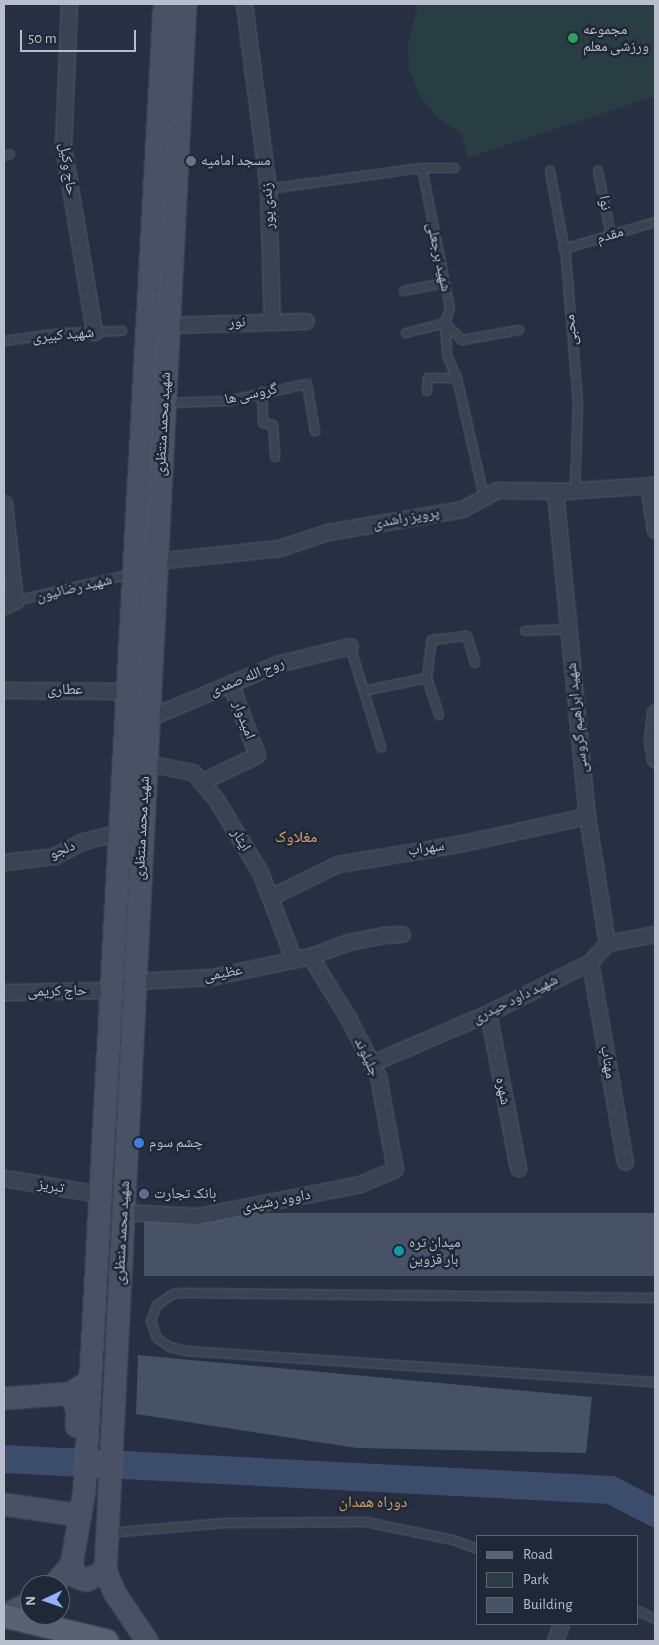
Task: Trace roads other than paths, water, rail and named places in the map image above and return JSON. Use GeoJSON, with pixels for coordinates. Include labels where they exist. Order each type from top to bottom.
{"type":"FeatureCollection","features":[{"type":"Feature","properties":{"kind":"main road","name":"شهید محمد منتظری"},"geometry":{"type":"LineString","coordinates":[[62,1575],[71,1564],[74,1514],[79,1490],[78,1404],[89,1382],[164,4]]}},
{"type":"Feature","properties":{"kind":"main road","name":"شهید محمد منتظری"},"geometry":{"type":"LineString","coordinates":[[147,1641],[114,1592],[105,1570],[185,4]]}},
{"type":"Feature","properties":{"kind":"main road"},"geometry":{"type":"LineString","coordinates":[[4,1398],[78,1404]]}},
{"type":"Feature","properties":{"kind":"main road"},"geometry":{"type":"LineString","coordinates":[[4,1504],[74,1514]]}},
{"type":"Feature","properties":{"kind":"main road"},"geometry":{"type":"LineString","coordinates":[[71,1564],[77,1576],[86,1580],[96,1578],[105,1570]]}},
{"type":"Feature","properties":{"kind":"main road"},"geometry":{"type":"LineString","coordinates":[[4,1616],[20,1607]]}},
{"type":"Feature","properties":{"kind":"main road"},"geometry":{"type":"LineString","coordinates":[[4,1616],[107,1641]]}},
{"type":"Feature","properties":{"kind":"street","name":"حاج وکیل"},"geometry":{"type":"LineString","coordinates":[[69,4],[63,146],[94,332]]}},
{"type":"Feature","properties":{"kind":"street","name":"زندی پور"},"geometry":{"type":"LineString","coordinates":[[244,4],[268,189],[272,320]]}},
{"type":"Feature","properties":{"kind":"street","name":"نور"},"geometry":{"type":"LineString","coordinates":[[168,325],[272,320],[306,321]]}},
{"type":"Feature","properties":{"kind":"street","name":"پرویز راشدی"},"geometry":{"type":"LineString","coordinates":[[156,561],[279,548],[328,532],[462,509],[497,490],[555,491],[652,485]]}},
{"type":"Feature","properties":{"kind":"street"},"geometry":{"type":"LineString","coordinates":[[652,485],[655,530]]}},
{"type":"Feature","properties":{"kind":"street","name":"شهید ابراهیم گروسی"},"geometry":{"type":"LineString","coordinates":[[555,491],[587,816],[606,943]]}},
{"type":"Feature","properties":{"kind":"street"},"geometry":{"type":"LineString","coordinates":[[4,507],[10,603]]}},
{"type":"Feature","properties":{"kind":"street","name":"روح الله صمدی"},"geometry":{"type":"LineString","coordinates":[[148,718],[277,664],[350,646]]}},
{"type":"Feature","properties":{"kind":"street","name":"امیدوار"},"geometry":{"type":"LineString","coordinates":[[201,782],[257,755],[230,683]]}},
{"type":"Feature","properties":{"kind":"street","name":"عطاری"},"geometry":{"type":"LineString","coordinates":[[4,690],[126,690]]}},
{"type":"Feature","properties":{"kind":"street"},"geometry":{"type":"LineString","coordinates":[[655,712],[652,740],[655,760]]}},
{"type":"Feature","properties":{"kind":"street","name":"ایثار"},"geometry":{"type":"LineString","coordinates":[[146,763],[193,772],[217,801],[250,856],[270,897],[294,960]]}},
{"type":"Feature","properties":{"kind":"street","name":"سهراب"},"geometry":{"type":"LineString","coordinates":[[270,897],[338,864],[463,843],[587,816]]}},
{"type":"Feature","properties":{"kind":"street","name":"دلجو"},"geometry":{"type":"LineString","coordinates":[[4,862],[54,856],[83,841],[119,833]]}},
{"type":"Feature","properties":{"kind":"street","name":"عظیمی"},"geometry":{"type":"LineString","coordinates":[[134,981],[211,978],[310,956],[348,942],[383,934],[402,934]]}},
{"type":"Feature","properties":{"kind":"street"},"geometry":{"type":"LineString","coordinates":[[606,943],[655,934]]}},
{"type":"Feature","properties":{"kind":"street","name":"شهید داود حیدری"},"geometry":{"type":"LineString","coordinates":[[372,1063],[488,1014],[590,962],[606,943]]}},
{"type":"Feature","properties":{"kind":"street","name":"جلیلوند"},"geometry":{"type":"LineString","coordinates":[[310,956],[348,1018],[378,1076],[395,1169]]}},
{"type":"Feature","properties":{"kind":"street","name":"مهتاب"},"geometry":{"type":"LineString","coordinates":[[590,962],[625,1162]]}},
{"type":"Feature","properties":{"kind":"street","name":"حاج کریمی"},"geometry":{"type":"LineString","coordinates":[[4,992],[110,990]]}},
{"type":"Feature","properties":{"kind":"street","name":"شهره"},"geometry":{"type":"LineString","coordinates":[[488,1014],[518,1168]]}},
{"type":"Feature","properties":{"kind":"street","name":"داوود رشیدی"},"geometry":{"type":"LineString","coordinates":[[123,1212],[197,1216],[360,1184],[395,1169]]}},
{"type":"Feature","properties":{"kind":"street","name":"تبریز"},"geometry":{"type":"LineString","coordinates":[[4,1178],[99,1194]]}},
{"type":"Feature","properties":{"kind":"street"},"geometry":{"type":"LineString","coordinates":[[555,1641],[562,1625]]}},
{"type":"Feature","properties":{"kind":"lane"},"geometry":{"type":"LineString","coordinates":[[268,189],[422,168],[455,168]]}},
{"type":"Feature","properties":{"kind":"lane","name":"شهید برجعلی"},"geometry":{"type":"LineString","coordinates":[[422,168],[450,308],[445,323],[447,355],[457,378],[484,497]]}},
{"type":"Feature","properties":{"kind":"lane","name":"محبی"},"geometry":{"type":"LineString","coordinates":[[550,171],[564,249],[578,402],[575,490]]}},
{"type":"Feature","properties":{"kind":"lane","name":"نوا"},"geometry":{"type":"LineString","coordinates":[[598,171],[611,235]]}},
{"type":"Feature","properties":{"kind":"lane","name":"مقدم"},"geometry":{"type":"LineString","coordinates":[[564,249],[655,222]]}},
{"type":"Feature","properties":{"kind":"lane"},"geometry":{"type":"LineString","coordinates":[[404,291],[444,283]]}},
{"type":"Feature","properties":{"kind":"lane"},"geometry":{"type":"LineString","coordinates":[[406,333],[445,323],[462,340],[520,330]]}},
{"type":"Feature","properties":{"kind":"lane","name":"شهید کبیری"},"geometry":{"type":"LineString","coordinates":[[4,342],[122,330]]}},
{"type":"Feature","properties":{"kind":"lane"},"geometry":{"type":"LineString","coordinates":[[427,391],[428,378],[457,378]]}},
{"type":"Feature","properties":{"kind":"lane","name":"گروسی ها"},"geometry":{"type":"LineString","coordinates":[[164,402],[228,401],[262,392],[307,384],[315,430]]}},
{"type":"Feature","properties":{"kind":"lane"},"geometry":{"type":"LineString","coordinates":[[262,392],[263,424],[273,425],[275,458]]}},
{"type":"Feature","properties":{"kind":"lane","name":"شهید رضائیون"},"geometry":{"type":"LineString","coordinates":[[10,603],[133,574]]}},
{"type":"Feature","properties":{"kind":"lane"},"geometry":{"type":"LineString","coordinates":[[525,631],[568,629]]}},
{"type":"Feature","properties":{"kind":"lane"},"geometry":{"type":"LineString","coordinates":[[440,715],[427,678],[432,640],[467,636],[475,663]]}},
{"type":"Feature","properties":{"kind":"lane"},"geometry":{"type":"LineString","coordinates":[[350,646],[381,747]]}},
{"type":"Feature","properties":{"kind":"lane"},"geometry":{"type":"LineString","coordinates":[[364,691],[427,678]]}},
{"type":"Feature","properties":{"kind":"lane"},"geometry":{"type":"LineString","coordinates":[[655,1298],[184,1293],[173,1294],[157,1305],[151,1321],[157,1338],[170,1347],[186,1351],[655,1382]]}},
{"type":"Feature","properties":{"kind":"lane"},"geometry":{"type":"LineString","coordinates":[[107,1533],[225,1523],[366,1522],[453,1540],[477,1549]]}},
{"type":"Feature","properties":{"kind":"lane"},"geometry":{"type":"LineString","coordinates":[[639,1611],[655,1619]]}},
{"type":"Feature","properties":{"kind":"waterway"},"geometry":{"type":"LineString","coordinates":[[4,1459],[611,1490],[655,1513]]}},
{"type":"Feature","properties":{"kind":"place","name":"مجموعه ورزشی معلم"},"geometry":{"type":"Point","coordinates":[573,38]}},
{"type":"Feature","properties":{"kind":"place","name":"مسجد امامیه"},"geometry":{"type":"Point","coordinates":[191,161]}},
{"type":"Feature","properties":{"kind":"place","name":"چشم سوم"},"geometry":{"type":"Point","coordinates":[139,1143]}},
{"type":"Feature","properties":{"kind":"place","name":"بانک تجارت"},"geometry":{"type":"Point","coordinates":[144,1194]}},
{"type":"Feature","properties":{"kind":"place","name":"میدان تره بار قزوین"},"geometry":{"type":"Point","coordinates":[399,1251]}},
{"type":"Feature","properties":{"kind":"district","name":"مغلاوک"},"geometry":{"type":"Point","coordinates":[296,837]}},
{"type":"Feature","properties":{"kind":"district","name":"دوراه همدان"},"geometry":{"type":"Point","coordinates":[373,1502]}}]}
